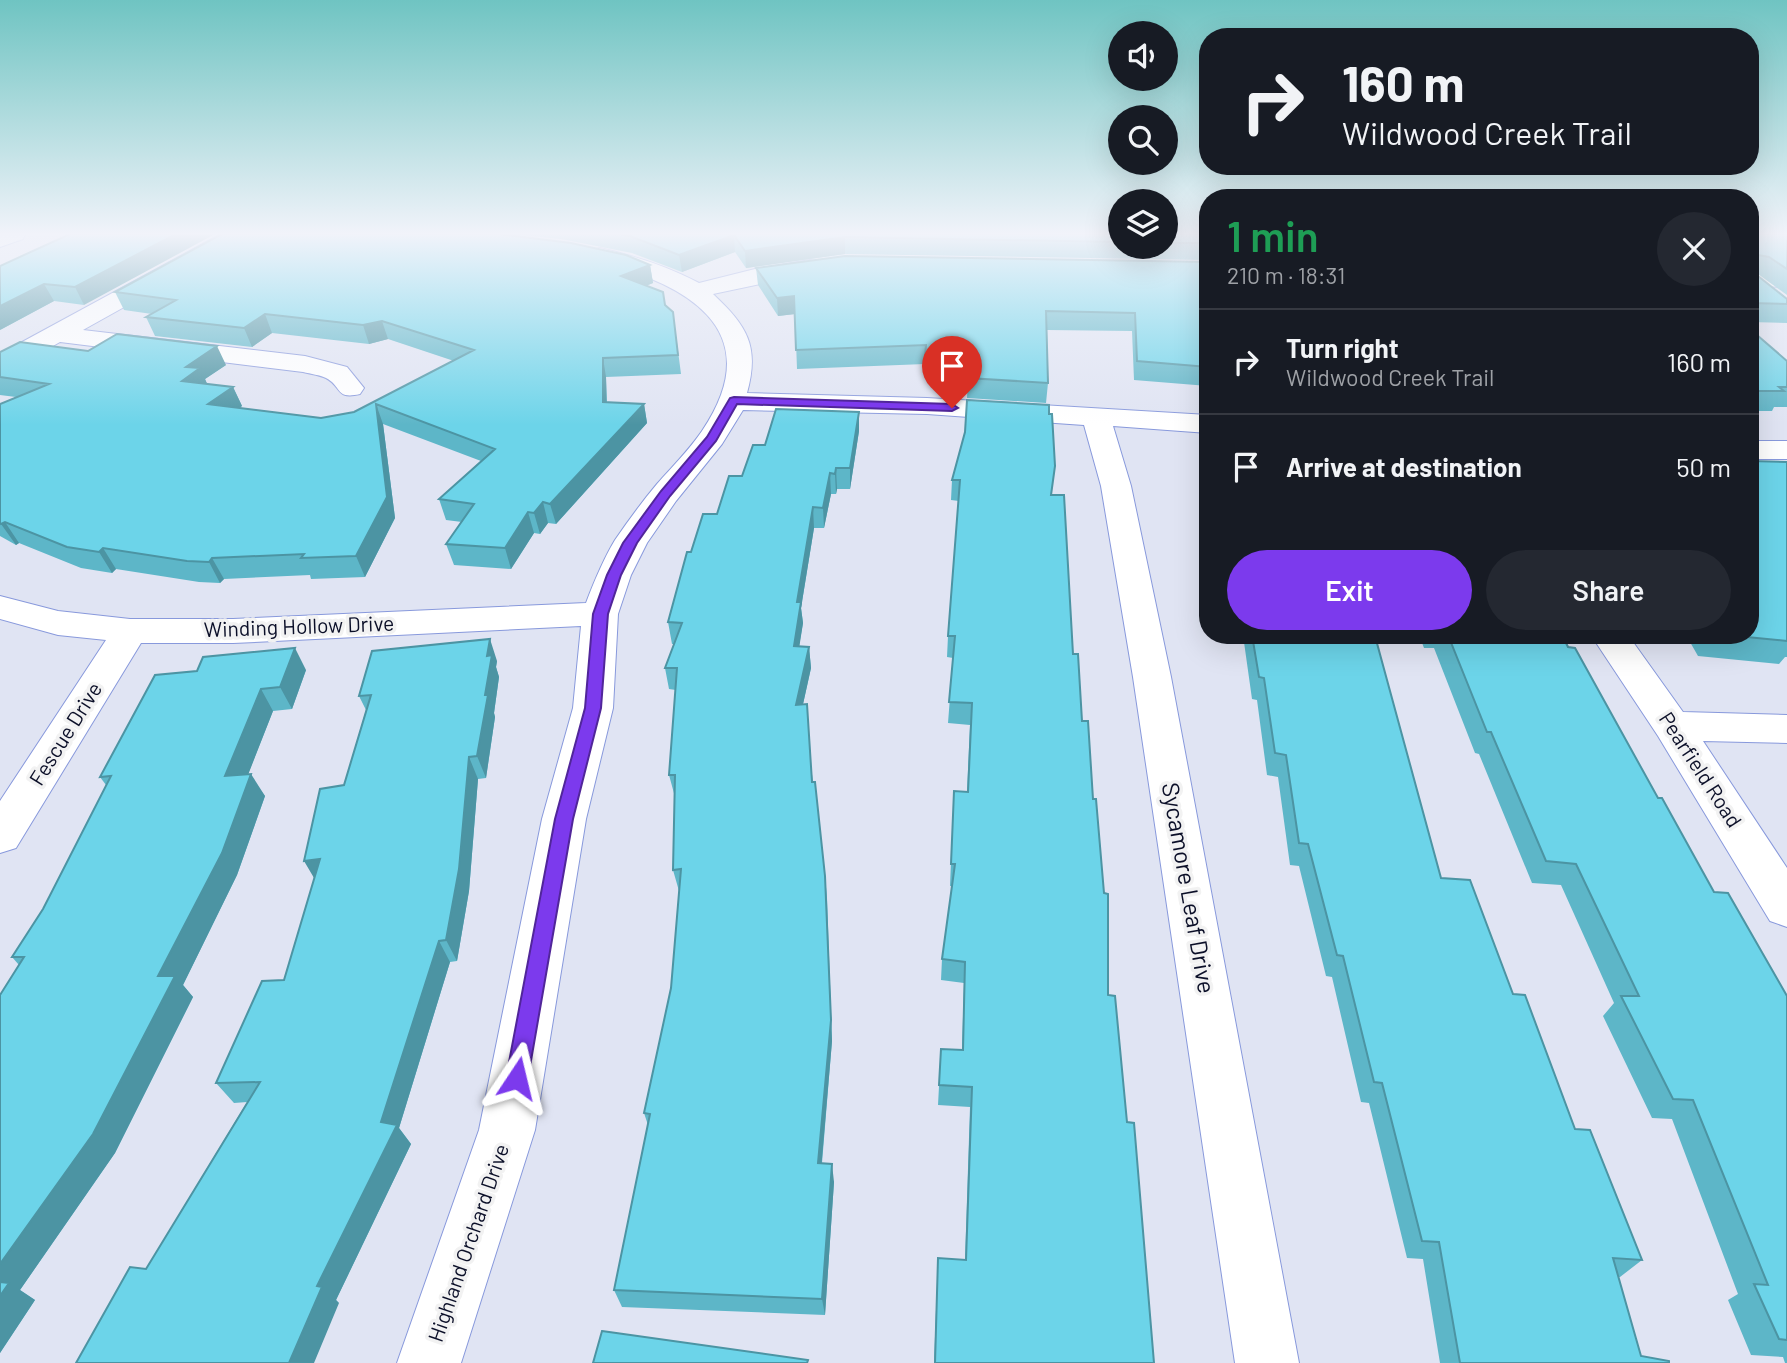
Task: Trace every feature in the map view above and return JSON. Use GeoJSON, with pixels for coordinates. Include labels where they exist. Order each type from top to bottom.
{"type":"FeatureCollection","features":[{"type":"Feature","properties":{"kind":"street"},"geometry":{"type":"LineString","coordinates":[[0,365],[123,298]]}},
{"type":"Feature","properties":{"kind":"street","name":"Highland Orchard Drive"},"geometry":{"type":"LineString","coordinates":[[429,1363],[507,1130],[564,819],[593,708],[600,614],[614,575],[630,543],[665,494],[712,438],[734,401],[741,367],[736,339],[723,317],[703,298]]}},
{"type":"Feature","properties":{"kind":"street"},"geometry":{"type":"LineString","coordinates":[[1771,298],[1778,303]]}},
{"type":"Feature","properties":{"kind":"street"},"geometry":{"type":"LineString","coordinates":[[57,334],[305,364],[338,373],[350,388]]}},
{"type":"Feature","properties":{"kind":"street"},"geometry":{"type":"LineString","coordinates":[[734,401],[927,406],[1199,423]]}},
{"type":"Feature","properties":{"kind":"street","name":"Sycamore Leaf Drive"},"geometry":{"type":"LineString","coordinates":[[1096,416],[1116,486],[1152,677],[1268,1363]]}},
{"type":"Feature","properties":{"kind":"street"},"geometry":{"type":"LineString","coordinates":[[1759,450],[1787,450]]}},
{"type":"Feature","properties":{"kind":"street","name":"Winding Hollow Drive"},"geometry":{"type":"LineString","coordinates":[[0,607],[58,623],[130,631],[233,631],[600,614]]}},
{"type":"Feature","properties":{"kind":"street","name":"Fescue Drive"},"geometry":{"type":"LineString","coordinates":[[0,836],[130,631]]}},
{"type":"Feature","properties":{"kind":"street","name":"Pearfield Road"},"geometry":{"type":"LineString","coordinates":[[1615,644],[1672,726],[1787,907]]}},
{"type":"Feature","properties":{"kind":"street"},"geometry":{"type":"LineString","coordinates":[[1672,726],[1787,729]]}},
{"type":"Feature","properties":{"kind":"building"},"geometry":{"type":"Polygon","coordinates":[[[0,298],[17,298],[0,306],[0,298]]]}},
{"type":"Feature","properties":{"kind":"building"},"geometry":{"type":"Polygon","coordinates":[[[158,298],[664,298],[665,305],[673,312],[678,355],[603,358],[603,402],[644,404],[550,504],[543,502],[534,513],[528,512],[505,548],[446,544],[474,504],[439,499],[495,449],[376,404],[387,497],[356,556],[301,558],[304,554],[212,558],[209,562],[187,561],[103,548],[99,552],[67,547],[5,522],[1,524],[0,404],[49,384],[0,377],[0,352],[20,342],[88,351],[117,334],[217,346],[186,367],[200,368],[182,381],[233,387],[208,404],[321,418],[354,412],[474,350],[382,321],[363,325],[265,314],[244,328],[146,317],[176,300],[158,298]]]}},
{"type":"Feature","properties":{"kind":"building"},"geometry":{"type":"Polygon","coordinates":[[[794,298],[1199,298],[1199,366],[1137,361],[1135,313],[1046,311],[1048,383],[968,378],[969,358],[925,357],[926,345],[796,350],[794,298]]]}},
{"type":"Feature","properties":{"kind":"building"},"geometry":{"type":"Polygon","coordinates":[[[1759,298],[1785,298],[1787,304],[1759,303],[1759,298]]]}},
{"type":"Feature","properties":{"kind":"building"},"geometry":{"type":"Polygon","coordinates":[[[1759,337],[1787,361],[1787,387],[1779,387],[1784,391],[1759,391],[1759,337]]]}},
{"type":"Feature","properties":{"kind":"building"},"geometry":{"type":"Polygon","coordinates":[[[967,400],[1049,405],[1049,414],[1052,414],[1055,466],[1051,495],[1064,495],[1073,654],[1078,654],[1082,721],[1088,721],[1093,799],[1096,799],[1104,893],[1108,894],[1108,995],[1115,996],[1127,1122],[1134,1123],[1154,1363],[935,1363],[938,1258],[966,1260],[972,1087],[939,1085],[941,1049],[963,1050],[965,962],[942,959],[955,864],[951,864],[954,791],[968,792],[972,703],[949,702],[955,636],[948,636],[960,480],[952,480],[965,432],[967,400]]]}},
{"type":"Feature","properties":{"kind":"building"},"geometry":{"type":"Polygon","coordinates":[[[776,409],[859,412],[850,468],[836,468],[835,474],[830,473],[823,508],[813,507],[797,602],[801,602],[794,646],[809,647],[796,705],[807,704],[812,782],[815,782],[825,876],[831,1020],[818,1163],[832,1164],[822,1299],[614,1290],[650,1114],[644,1113],[671,988],[681,869],[673,870],[675,775],[669,775],[677,668],[665,668],[682,623],[668,622],[687,552],[691,552],[703,514],[717,514],[729,476],[742,476],[753,445],[765,445],[776,409]]]}},
{"type":"Feature","properties":{"kind":"building"},"geometry":{"type":"Polygon","coordinates":[[[1759,461],[1787,462],[1787,641],[1759,638],[1759,461]]]}},
{"type":"Feature","properties":{"kind":"building"},"geometry":{"type":"Polygon","coordinates":[[[490,639],[487,656],[492,655],[485,695],[488,695],[477,756],[469,757],[459,869],[446,940],[439,941],[381,1122],[397,1125],[317,1286],[322,1287],[289,1363],[76,1363],[130,1267],[146,1269],[260,1082],[216,1083],[262,981],[284,980],[320,859],[304,861],[320,789],[344,785],[371,695],[359,696],[372,651],[490,639]]]}},
{"type":"Feature","properties":{"kind":"building"},"geometry":{"type":"Polygon","coordinates":[[[1254,644],[1377,644],[1441,878],[1470,880],[1513,994],[1525,995],[1575,1129],[1590,1130],[1642,1260],[1613,1258],[1641,1356],[1669,1363],[1460,1363],[1439,1242],[1422,1241],[1382,1083],[1374,1082],[1343,956],[1337,955],[1308,844],[1299,843],[1286,755],[1275,753],[1264,678],[1259,677],[1254,644]]]}},
{"type":"Feature","properties":{"kind":"building"},"geometry":{"type":"Polygon","coordinates":[[[1452,644],[1566,644],[1575,648],[1658,798],[1662,798],[1714,892],[1728,893],[1787,996],[1787,1340],[1779,1339],[1754,1284],[1768,1285],[1693,1100],[1673,1099],[1621,996],[1639,996],[1576,864],[1546,861],[1491,732],[1487,732],[1452,644]]]}},
{"type":"Feature","properties":{"kind":"building"},"geometry":{"type":"Polygon","coordinates":[[[295,648],[280,687],[261,689],[225,776],[251,774],[222,853],[158,976],[175,976],[93,1134],[0,1264],[0,995],[24,957],[12,957],[43,909],[111,776],[100,777],[155,675],[197,671],[203,657],[295,648]]]}},
{"type":"Feature","properties":{"kind":"building"},"geometry":{"type":"Polygon","coordinates":[[[0,1282],[9,1283],[0,1296],[0,1282]]]}},
{"type":"Feature","properties":{"kind":"building"},"geometry":{"type":"Polygon","coordinates":[[[602,1331],[808,1360],[807,1363],[593,1363],[602,1331]]]}},
{"type":"Feature","properties":{"kind":"route"},"geometry":{"type":"LineString","coordinates":[[517,1078],[564,819],[593,708],[600,614],[614,575],[630,543],[665,494],[712,438],[734,401],[952,408]]}}]}
